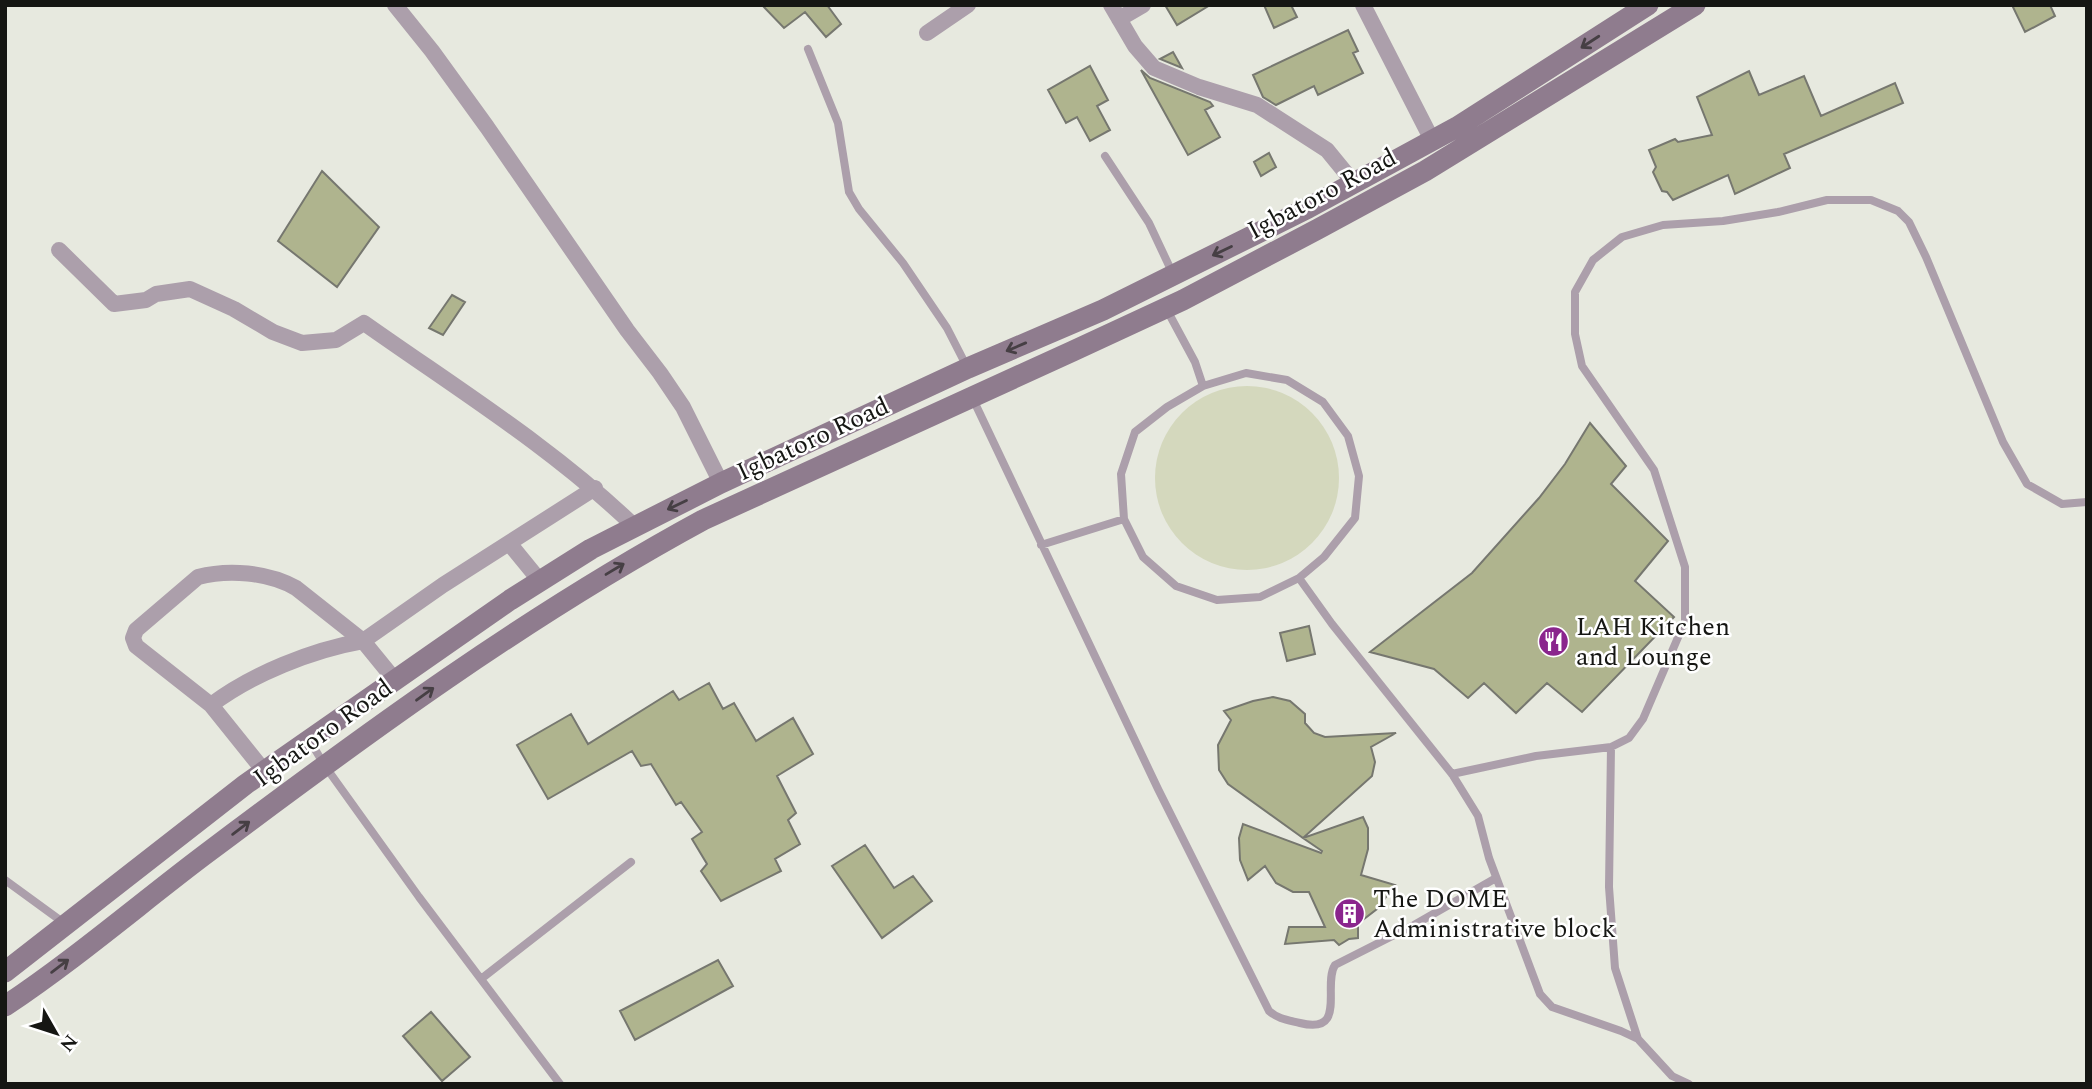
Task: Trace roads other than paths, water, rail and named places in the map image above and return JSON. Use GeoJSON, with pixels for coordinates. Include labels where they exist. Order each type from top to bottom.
{"type":"FeatureCollection","features":[{"type":"Feature","properties":{"kind":"street"},"geometry":{"type":"LineString","coordinates":[[395,5],[487,127],[627,330],[660,373],[683,407],[721,483]]}},
{"type":"Feature","properties":{"kind":"street"},"geometry":{"type":"LineString","coordinates":[[927,33],[968,5]]}},
{"type":"Feature","properties":{"kind":"street"},"geometry":{"type":"LineString","coordinates":[[1143,5],[1115,12],[1135,46],[1154,68],[1199,87],[1257,105],[1327,150],[1354,183]]}},
{"type":"Feature","properties":{"kind":"street"},"geometry":{"type":"LineString","coordinates":[[1363,5],[1432,140]]}},
{"type":"Feature","properties":{"kind":"street","name":"Igbatoro Road"},"geometry":{"type":"LineString","coordinates":[[5,1006],[325,766],[477,656],[566,598],[703,520],[1166,308],[1318,229],[1425,171],[1695,5]]}},
{"type":"Feature","properties":{"kind":"street"},"geometry":{"type":"LineString","coordinates":[[1641,7],[1647,35]]}},
{"type":"Feature","properties":{"kind":"street","name":"Igbatoro Road"},"geometry":{"type":"LineString","coordinates":[[5,972],[264,771],[394,679],[591,549],[721,483],[968,368],[1103,310],[1308,208],[1457,127],[1641,7]]}},
{"type":"Feature","properties":{"kind":"street"},"geometry":{"type":"LineString","coordinates":[[1308,208],[1318,229]]}},
{"type":"Feature","properties":{"kind":"street"},"geometry":{"type":"LineString","coordinates":[[59,250],[114,304],[146,300],[156,293],[190,289],[234,309],[273,332],[302,343],[336,340],[365,323],[556,456],[595,488],[634,526]]}},
{"type":"Feature","properties":{"kind":"street"},"geometry":{"type":"LineString","coordinates":[[211,705],[224,695],[294,660],[334,646],[363,641],[443,585],[595,488]]}},
{"type":"Feature","properties":{"kind":"street"},"geometry":{"type":"LineString","coordinates":[[509,543],[540,581]]}},
{"type":"Feature","properties":{"kind":"street"},"geometry":{"type":"LineString","coordinates":[[264,771],[211,705],[136,646],[133,638],[136,629],[198,577],[209,574],[260,575],[284,581],[326,610],[363,641],[394,679]]}},
{"type":"Feature","properties":{"kind":"lane"},"geometry":{"type":"LineString","coordinates":[[808,49],[838,123],[849,192],[859,209],[903,263],[947,328],[968,368]]}},
{"type":"Feature","properties":{"kind":"lane"},"geometry":{"type":"LineString","coordinates":[[1105,156],[1149,223],[1173,275]]}},
{"type":"Feature","properties":{"kind":"lane"},"geometry":{"type":"LineString","coordinates":[[1452,774],[1536,756],[1611,747],[1629,738],[1643,719],[1685,621],[1685,567],[1654,470],[1582,366],[1575,334],[1575,292],[1593,260],[1622,237],[1663,225],[1723,221],[1827,200],[1871,200],[1898,211],[1909,222],[1926,257],[1998,430],[2027,484],[2062,504],[2087,502]]}},
{"type":"Feature","properties":{"kind":"lane"},"geometry":{"type":"LineString","coordinates":[[1166,308],[1195,362],[1203,386]]}},
{"type":"Feature","properties":{"kind":"lane"},"geometry":{"type":"LineString","coordinates":[[1246,373],[1287,380],[1323,402],[1348,436],[1359,476],[1355,518],[1324,557],[1299,578],[1260,597],[1217,600],[1176,586],[1143,557],[1124,519],[1121,474],[1135,432],[1167,407],[1203,386],[1246,373]]}},
{"type":"Feature","properties":{"kind":"lane"},"geometry":{"type":"LineString","coordinates":[[972,397],[1041,545],[1269,1011],[1276,1018],[1312,1026],[1321,1023],[1330,1014],[1331,974],[1335,965],[1414,925],[1496,878]]}},
{"type":"Feature","properties":{"kind":"lane"},"geometry":{"type":"LineString","coordinates":[[1041,545],[1124,519]]}},
{"type":"Feature","properties":{"kind":"lane"},"geometry":{"type":"LineString","coordinates":[[1299,578],[1332,624],[1452,774],[1478,816],[1496,878],[1540,994],[1552,1007],[1621,1031],[1637,1040],[1672,1076],[1689,1084]]}},
{"type":"Feature","properties":{"kind":"lane"},"geometry":{"type":"LineString","coordinates":[[310,740],[325,766],[559,1084]]}},
{"type":"Feature","properties":{"kind":"lane"},"geometry":{"type":"LineString","coordinates":[[1611,747],[1609,887],[1615,968],[1637,1040]]}},
{"type":"Feature","properties":{"kind":"lane"},"geometry":{"type":"LineString","coordinates":[[481,979],[631,862]]}},
{"type":"Feature","properties":{"kind":"lane"},"geometry":{"type":"LineString","coordinates":[[5,880],[66,924]]}},
{"type":"Feature","properties":{"kind":"place","name":"LAH Kitchen and Lounge"},"geometry":{"type":"Point","coordinates":[1553,642]}},
{"type":"Feature","properties":{"kind":"place","name":"The DOME Administrative block"},"geometry":{"type":"Point","coordinates":[1350,914]}}]}
